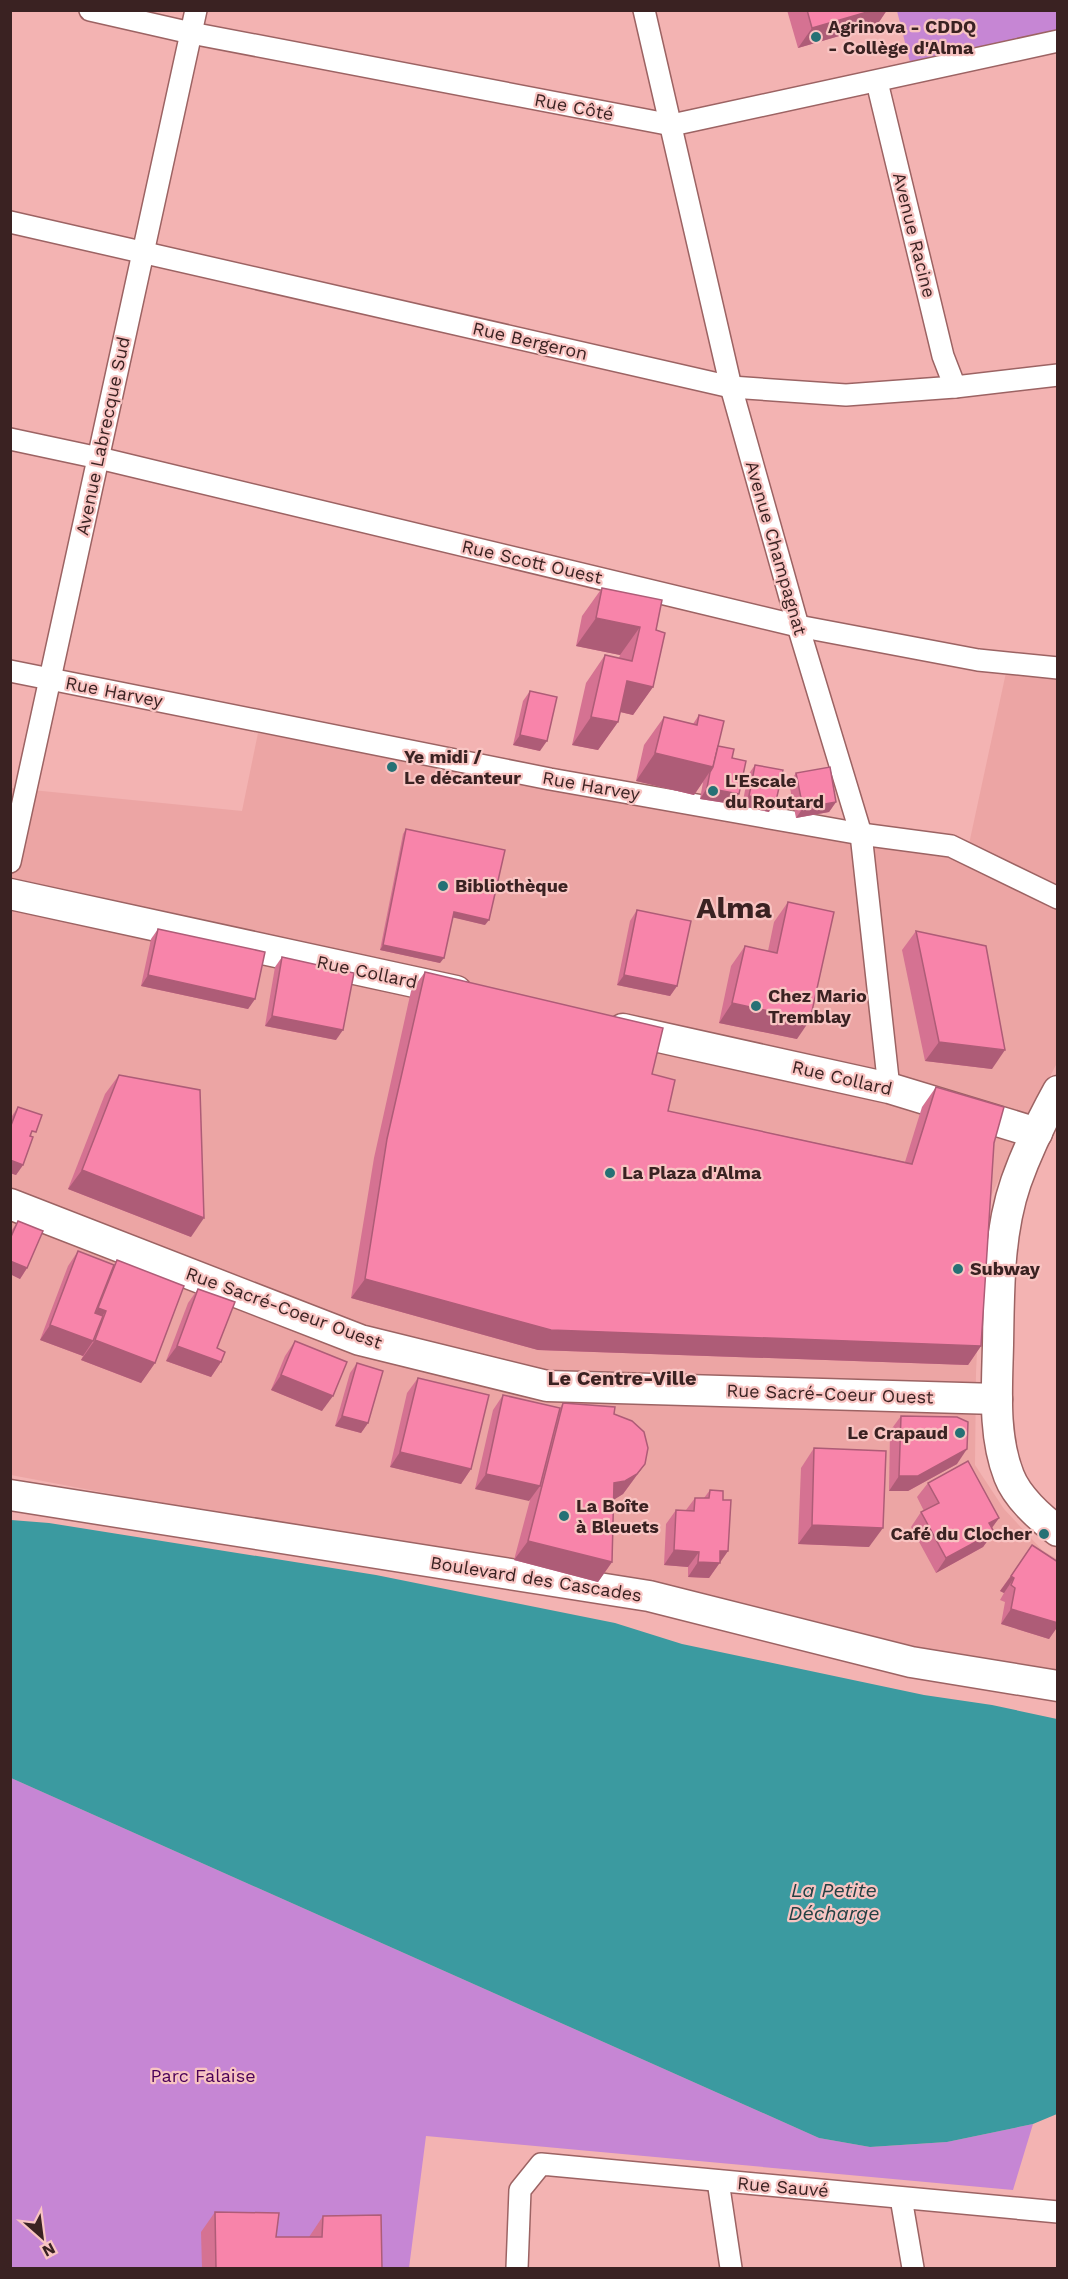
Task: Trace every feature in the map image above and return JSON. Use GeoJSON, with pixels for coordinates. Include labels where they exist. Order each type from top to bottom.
{"type":"FeatureCollection","features":[{"type":"Feature","properties":{"kind":"street","name":"Rue Côté"},"geometry":{"type":"LineString","coordinates":[[90,10],[191,33],[672,125],[1058,41]]}},
{"type":"Feature","properties":{"kind":"street","name":"Avenue Labrecque Sud"},"geometry":{"type":"LineString","coordinates":[[10,862],[196,10]]}},
{"type":"Feature","properties":{"kind":"street","name":"Avenue Champagnat"},"geometry":{"type":"LineString","coordinates":[[644,10],[731,387],[798,626],[861,834],[889,1088]]}},
{"type":"Feature","properties":{"kind":"street","name":"Avenue Racine"},"geometry":{"type":"LineString","coordinates":[[877,82],[943,356],[955,387]]}},
{"type":"Feature","properties":{"kind":"street","name":"Rue Bergeron"},"geometry":{"type":"LineString","coordinates":[[10,222],[731,387],[846,395],[955,387],[1058,375]]}},
{"type":"Feature","properties":{"kind":"street","name":"Rue Scott Ouest"},"geometry":{"type":"LineString","coordinates":[[10,439],[99,458],[798,626],[978,660],[1058,668]]}},
{"type":"Feature","properties":{"kind":"street","name":"Rue Harvey"},"geometry":{"type":"LineString","coordinates":[[10,670],[539,777],[861,834],[953,846],[1058,898]]}},
{"type":"Feature","properties":{"kind":"street","name":"Rue Collard"},"geometry":{"type":"LineString","coordinates":[[10,894],[480,997]]}},
{"type":"Feature","properties":{"kind":"street","name":"Rue Collard"},"geometry":{"type":"LineString","coordinates":[[597,1023],[889,1088],[1037,1133]]}},
{"type":"Feature","properties":{"kind":"street"},"geometry":{"type":"LineString","coordinates":[[1058,1091],[1016,1183],[1008,1217],[1000,1267],[997,1399],[1001,1453],[1010,1480],[1047,1523],[1058,1530]]}},
{"type":"Feature","properties":{"kind":"street","name":"Rue Sacré-Coeur Ouest"},"geometry":{"type":"LineString","coordinates":[[10,1204],[360,1340],[547,1386],[997,1399]]}},
{"type":"Feature","properties":{"kind":"street","name":"Boulevard des Cascades"},"geometry":{"type":"LineString","coordinates":[[10,1495],[649,1596],[911,1662],[1058,1686]]}},
{"type":"Feature","properties":{"kind":"street","name":"Rue Sauvé"},"geometry":{"type":"LineString","coordinates":[[516,2268],[520,2190],[541,2164],[1058,2212]]}},
{"type":"Feature","properties":{"kind":"street"},"geometry":{"type":"LineString","coordinates":[[718,2181],[731,2268]]}},
{"type":"Feature","properties":{"kind":"street"},"geometry":{"type":"LineString","coordinates":[[901,2198],[913,2268]]}},
{"type":"Feature","properties":{"kind":"shaded area"},"geometry":{"type":"Polygon","coordinates":[[[1010,654],[1057,657],[1057,1063],[1013,1147],[983,1215],[976,1373],[975,1465],[1004,1509],[1042,1550],[1057,1559],[1057,1674],[11,1475],[12,788],[242,811],[258,733],[966,858],[1010,654]]]}},
{"type":"Feature","properties":{"kind":"green space"},"geometry":{"type":"Polygon","coordinates":[[[897,11],[1057,11],[1057,35],[911,66],[897,11]]]}},
{"type":"Feature","properties":{"kind":"green space","name":"Parc Falaise"},"geometry":{"type":"Polygon","coordinates":[[[11,1778],[819,2138],[870,2147],[947,2142],[1033,2124],[1013,2190],[426,2136],[409,2268],[11,2268],[11,1778]]]}},
{"type":"Feature","properties":{"kind":"water","name":"La Petite Décharge"},"geometry":{"type":"Polygon","coordinates":[[[11,1520],[49,1523],[376,1575],[615,1623],[682,1644],[924,1695],[992,1705],[1057,1719],[1057,2114],[1033,2124],[947,2142],[870,2147],[819,2138],[11,1778],[11,1520]]]}},
{"type":"Feature","properties":{"kind":"building"},"geometry":{"type":"Polygon","coordinates":[[[807,10],[874,10],[812,28],[807,10]]]}},
{"type":"Feature","properties":{"kind":"building"},"geometry":{"type":"Polygon","coordinates":[[[602,588],[662,600],[656,630],[665,633],[653,687],[627,681],[618,722],[591,717],[605,655],[632,661],[640,627],[596,618],[602,588]]]}},
{"type":"Feature","properties":{"kind":"building"},"geometry":{"type":"Polygon","coordinates":[[[530,691],[557,697],[547,741],[520,735],[530,691]]]}},
{"type":"Feature","properties":{"kind":"building"},"geometry":{"type":"Polygon","coordinates":[[[699,715],[724,721],[713,767],[655,753],[664,717],[697,725],[699,715]]]}},
{"type":"Feature","properties":{"kind":"building"},"geometry":{"type":"Polygon","coordinates":[[[718,746],[734,749],[732,758],[746,761],[739,794],[707,788],[718,746]]]}},
{"type":"Feature","properties":{"kind":"building"},"geometry":{"type":"Polygon","coordinates":[[[755,765],[783,770],[776,801],[749,796],[755,765]]]}},
{"type":"Feature","properties":{"kind":"building"},"geometry":{"type":"Polygon","coordinates":[[[830,767],[836,802],[803,808],[796,773],[830,767]]]}},
{"type":"Feature","properties":{"kind":"building","name":"Bibliothèque"},"geometry":{"type":"Polygon","coordinates":[[[406,829],[505,850],[489,920],[454,912],[444,958],[383,945],[406,829]]]}},
{"type":"Feature","properties":{"kind":"building"},"geometry":{"type":"Polygon","coordinates":[[[788,902],[834,912],[810,1020],[732,1003],[745,946],[777,953],[788,902]]]}},
{"type":"Feature","properties":{"kind":"building"},"geometry":{"type":"Polygon","coordinates":[[[637,910],[691,921],[677,986],[624,975],[637,910]]]}},
{"type":"Feature","properties":{"kind":"building"},"geometry":{"type":"Polygon","coordinates":[[[158,929],[265,952],[255,999],[148,975],[158,929]]]}},
{"type":"Feature","properties":{"kind":"building"},"geometry":{"type":"Polygon","coordinates":[[[916,931],[986,946],[1005,1050],[939,1042],[916,931]]]}},
{"type":"Feature","properties":{"kind":"building"},"geometry":{"type":"Polygon","coordinates":[[[282,957],[354,973],[343,1030],[272,1016],[282,957]]]}},
{"type":"Feature","properties":{"kind":"building","name":"La Plaza d'Alma"},"geometry":{"type":"Polygon","coordinates":[[[425,972],[663,1028],[652,1074],[675,1080],[668,1111],[912,1164],[936,1087],[1004,1107],[994,1143],[981,1346],[551,1330],[365,1279],[387,1139],[425,972]]]}},
{"type":"Feature","properties":{"kind":"building"},"geometry":{"type":"Polygon","coordinates":[[[119,1075],[200,1090],[204,1218],[82,1170],[119,1075]]]}},
{"type":"Feature","properties":{"kind":"building"},"geometry":{"type":"Polygon","coordinates":[[[18,1107],[42,1115],[36,1132],[32,1131],[30,1136],[33,1137],[23,1165],[10,1160],[10,1128],[18,1107]]]}},
{"type":"Feature","properties":{"kind":"building"},"geometry":{"type":"Polygon","coordinates":[[[18,1221],[43,1231],[27,1268],[10,1261],[10,1239],[18,1221]]]}},
{"type":"Feature","properties":{"kind":"building"},"geometry":{"type":"Polygon","coordinates":[[[78,1251],[114,1265],[95,1313],[103,1316],[93,1341],[50,1325],[78,1251]]]}},
{"type":"Feature","properties":{"kind":"building"},"geometry":{"type":"Polygon","coordinates":[[[117,1260],[184,1286],[155,1363],[95,1340],[106,1311],[98,1308],[117,1260]]]}},
{"type":"Feature","properties":{"kind":"building"},"geometry":{"type":"Polygon","coordinates":[[[198,1289],[235,1302],[217,1348],[225,1352],[221,1362],[177,1346],[198,1289]]]}},
{"type":"Feature","properties":{"kind":"building"},"geometry":{"type":"Polygon","coordinates":[[[295,1341],[347,1362],[333,1396],[281,1375],[295,1341]]]}},
{"type":"Feature","properties":{"kind":"building"},"geometry":{"type":"Polygon","coordinates":[[[357,1363],[383,1371],[368,1423],[342,1416],[357,1363]]]}},
{"type":"Feature","properties":{"kind":"building"},"geometry":{"type":"Polygon","coordinates":[[[418,1378],[489,1395],[471,1469],[400,1452],[418,1378]]]}},
{"type":"Feature","properties":{"kind":"building"},"geometry":{"type":"Polygon","coordinates":[[[503,1395],[560,1408],[540,1486],[486,1474],[503,1395]]]}},
{"type":"Feature","properties":{"kind":"building"},"geometry":{"type":"Polygon","coordinates":[[[563,1403],[615,1407],[614,1414],[632,1421],[644,1432],[648,1448],[645,1464],[637,1474],[625,1481],[614,1483],[612,1562],[528,1541],[563,1403]]]}},
{"type":"Feature","properties":{"kind":"building"},"geometry":{"type":"Polygon","coordinates":[[[901,1416],[957,1417],[968,1422],[967,1449],[918,1476],[899,1476],[901,1416]]]}},
{"type":"Feature","properties":{"kind":"building"},"geometry":{"type":"Polygon","coordinates":[[[814,1448],[886,1451],[883,1528],[812,1525],[814,1448]]]}},
{"type":"Feature","properties":{"kind":"building"},"geometry":{"type":"Polygon","coordinates":[[[968,1461],[999,1518],[989,1523],[994,1532],[946,1558],[921,1512],[939,1503],[928,1483],[968,1461]]]}},
{"type":"Feature","properties":{"kind":"building"},"geometry":{"type":"Polygon","coordinates":[[[710,1490],[723,1491],[723,1500],[731,1500],[728,1551],[720,1551],[720,1563],[698,1562],[699,1552],[674,1550],[676,1510],[694,1511],[695,1498],[709,1498],[710,1490]]]}},
{"type":"Feature","properties":{"kind":"building"},"geometry":{"type":"Polygon","coordinates":[[[1032,1545],[1058,1562],[1058,1623],[1011,1609],[1015,1588],[1011,1585],[1014,1578],[1011,1576],[1032,1545]]]}},
{"type":"Feature","properties":{"kind":"building"},"geometry":{"type":"Polygon","coordinates":[[[215,2212],[279,2213],[276,2237],[322,2237],[323,2216],[381,2215],[382,2268],[216,2268],[215,2212]]]}},
{"type":"Feature","properties":{"kind":"place","name":"Agrinova - CDDQ - Collège d'Alma"},"geometry":{"type":"Point","coordinates":[816,37]}},
{"type":"Feature","properties":{"kind":"place","name":"Ye midi / Le décanteur"},"geometry":{"type":"Point","coordinates":[392,767]}},
{"type":"Feature","properties":{"kind":"place","name":"L'Escale du Routard"},"geometry":{"type":"Point","coordinates":[713,791]}},
{"type":"Feature","properties":{"kind":"place","name":"Bibliothèque"},"geometry":{"type":"Point","coordinates":[443,886]}},
{"type":"Feature","properties":{"kind":"place","name":"Chez Mario Tremblay"},"geometry":{"type":"Point","coordinates":[756,1006]}},
{"type":"Feature","properties":{"kind":"place","name":"La Plaza d'Alma"},"geometry":{"type":"Point","coordinates":[610,1173]}},
{"type":"Feature","properties":{"kind":"place","name":"Subway"},"geometry":{"type":"Point","coordinates":[958,1269]}},
{"type":"Feature","properties":{"kind":"place","name":"Le Crapaud"},"geometry":{"type":"Point","coordinates":[960,1433]}},
{"type":"Feature","properties":{"kind":"place","name":"La Boîte à Bleuets"},"geometry":{"type":"Point","coordinates":[564,1516]}},
{"type":"Feature","properties":{"kind":"place","name":"Café du Clocher"},"geometry":{"type":"Point","coordinates":[1044,1534]}},
{"type":"Feature","properties":{"kind":"district","name":"Alma"},"geometry":{"type":"Point","coordinates":[734,908]}},
{"type":"Feature","properties":{"kind":"district","name":"Le Centre-Ville"},"geometry":{"type":"Point","coordinates":[622,1378]}}]}
